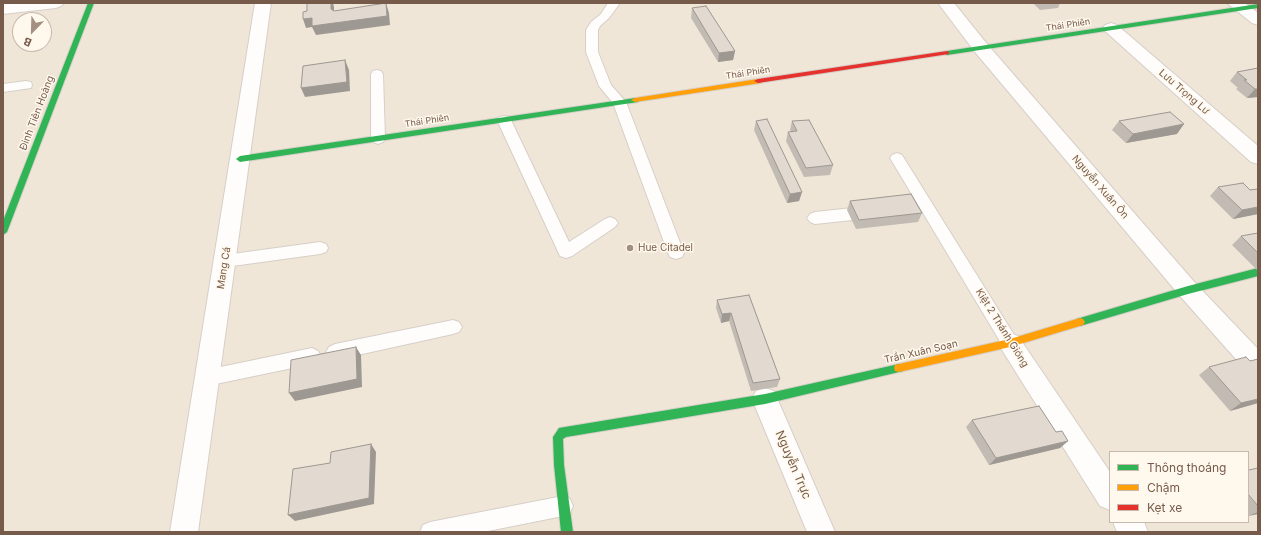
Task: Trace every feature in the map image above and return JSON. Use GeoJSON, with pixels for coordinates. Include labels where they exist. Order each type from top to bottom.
{"type":"FeatureCollection","features":[{"type":"Feature","properties":{"kind":"street"},"geometry":{"type":"LineString","coordinates":[[3,9],[56,3]]}},
{"type":"Feature","properties":{"kind":"street","name":"Đinh Tiên Hoàng"},"geometry":{"type":"LineString","coordinates":[[3,232],[8,209],[91,3]]}},
{"type":"Feature","properties":{"kind":"street","name":"Mang Cá"},"geometry":{"type":"LineString","coordinates":[[184,532],[263,3]]}},
{"type":"Feature","properties":{"kind":"street","name":"Nguyễn Xuân Ôn"},"geometry":{"type":"LineString","coordinates":[[946,3],[981,48],[1188,290],[1258,366]]}},
{"type":"Feature","properties":{"kind":"street"},"geometry":{"type":"LineString","coordinates":[[1245,6],[1258,20]]}},
{"type":"Feature","properties":{"kind":"street","name":"Thái Phiên"},"geometry":{"type":"LineString","coordinates":[[240,159],[981,48],[1245,6]]}},
{"type":"Feature","properties":{"kind":"street","name":"Lưu Trọng Lư"},"geometry":{"type":"LineString","coordinates":[[1111,28],[1258,156]]}},
{"type":"Feature","properties":{"kind":"street","name":"Trần Xuân Soạn"},"geometry":{"type":"LineString","coordinates":[[567,532],[559,465],[558,437],[563,432],[765,399],[1010,343],[1188,290],[1258,272]]}},
{"type":"Feature","properties":{"kind":"street","name":"Kiệt 2 Thánh Gióng"},"geometry":{"type":"LineString","coordinates":[[1010,343],[1109,494]]}},
{"type":"Feature","properties":{"kind":"street","name":"Nguyễn Trực"},"geometry":{"type":"LineString","coordinates":[[765,399],[821,532]]}},
{"type":"Feature","properties":{"kind":"street"},"geometry":{"type":"LineString","coordinates":[[1128,523],[1134,532]]}},
{"type":"Feature","properties":{"kind":"lane"},"geometry":{"type":"LineString","coordinates":[[617,3],[614,3],[605,16],[595,24],[592,30],[592,52],[605,86],[619,102],[676,253]]}},
{"type":"Feature","properties":{"kind":"lane"},"geometry":{"type":"LineString","coordinates":[[377,74],[378,138]]}},
{"type":"Feature","properties":{"kind":"lane"},"geometry":{"type":"LineString","coordinates":[[3,88],[26,85]]}},
{"type":"Feature","properties":{"kind":"lane"},"geometry":{"type":"LineString","coordinates":[[504,120],[566,252],[610,223]]}},
{"type":"Feature","properties":{"kind":"lane","name":"Kiệt 2 Thánh Gióng"},"geometry":{"type":"LineString","coordinates":[[897,158],[919,206],[1010,343]]}},
{"type":"Feature","properties":{"kind":"lane"},"geometry":{"type":"LineString","coordinates":[[815,218],[882,210]]}},
{"type":"Feature","properties":{"kind":"lane"},"geometry":{"type":"LineString","coordinates":[[225,261],[320,248]]}},
{"type":"Feature","properties":{"kind":"lane"},"geometry":{"type":"LineString","coordinates":[[206,378],[453,327]]}},
{"type":"Feature","properties":{"kind":"lane"},"geometry":{"type":"LineString","coordinates":[[430,532],[563,506]]}},
{"type":"Feature","properties":{"kind":"shaded area","name":"Hue Citadel"},"geometry":{"type":"Polygon","coordinates":[[[3,3],[1258,3],[1258,532],[3,532],[3,3]]]}},
{"type":"Feature","properties":{"kind":"building"},"geometry":{"type":"Polygon","coordinates":[[[307,3],[331,3],[331,9],[334,11],[386,3],[387,16],[312,26],[312,18],[303,19],[303,12],[307,11],[307,3]]]}},
{"type":"Feature","properties":{"kind":"building"},"geometry":{"type":"Polygon","coordinates":[[[706,6],[735,51],[719,53],[692,8],[706,6]]]}},
{"type":"Feature","properties":{"kind":"building"},"geometry":{"type":"Polygon","coordinates":[[[345,60],[347,82],[301,88],[303,66],[345,60]]]}},
{"type":"Feature","properties":{"kind":"building"},"geometry":{"type":"Polygon","coordinates":[[[1258,68],[1258,89],[1255,89],[1237,72],[1258,68]]]}},
{"type":"Feature","properties":{"kind":"building"},"geometry":{"type":"Polygon","coordinates":[[[1170,112],[1184,124],[1133,134],[1119,121],[1170,112]]]}},
{"type":"Feature","properties":{"kind":"building"},"geometry":{"type":"Polygon","coordinates":[[[767,119],[802,192],[790,194],[756,121],[767,119]]]}},
{"type":"Feature","properties":{"kind":"building"},"geometry":{"type":"Polygon","coordinates":[[[809,120],[833,165],[806,168],[788,132],[797,131],[792,121],[809,120]]]}},
{"type":"Feature","properties":{"kind":"building"},"geometry":{"type":"Polygon","coordinates":[[[1243,183],[1250,190],[1258,189],[1258,207],[1242,210],[1218,187],[1243,183]]]}},
{"type":"Feature","properties":{"kind":"building"},"geometry":{"type":"Polygon","coordinates":[[[911,194],[922,213],[859,220],[850,201],[911,194]]]}},
{"type":"Feature","properties":{"kind":"building"},"geometry":{"type":"Polygon","coordinates":[[[1258,233],[1258,253],[1241,236],[1258,233]]]}},
{"type":"Feature","properties":{"kind":"building"},"geometry":{"type":"Polygon","coordinates":[[[749,295],[780,379],[753,383],[731,313],[722,314],[717,300],[749,295]]]}},
{"type":"Feature","properties":{"kind":"building"},"geometry":{"type":"Polygon","coordinates":[[[356,347],[357,379],[289,393],[291,360],[356,347]]]}},
{"type":"Feature","properties":{"kind":"building"},"geometry":{"type":"Polygon","coordinates":[[[1246,357],[1250,361],[1258,359],[1258,399],[1241,403],[1209,367],[1246,357]]]}},
{"type":"Feature","properties":{"kind":"building"},"geometry":{"type":"Polygon","coordinates":[[[1039,406],[1056,432],[1062,431],[1068,441],[996,458],[972,420],[1039,406]]]}},
{"type":"Feature","properties":{"kind":"building"},"geometry":{"type":"Polygon","coordinates":[[[371,444],[369,498],[288,515],[293,469],[330,463],[331,452],[371,444]]]}},
{"type":"Feature","properties":{"kind":"building"},"geometry":{"type":"Polygon","coordinates":[[[1258,468],[1258,506],[1249,495],[1249,470],[1258,468]]]}},
{"type":"Feature","properties":{"kind":"traffic: fast"},"geometry":{"type":"LineString","coordinates":[[3,232],[91,3]]}},
{"type":"Feature","properties":{"kind":"traffic: fast"},"geometry":{"type":"LineString","coordinates":[[947,53],[1258,6]]}},
{"type":"Feature","properties":{"kind":"traffic: fast"},"geometry":{"type":"LineString","coordinates":[[240,159],[635,100]]}},
{"type":"Feature","properties":{"kind":"traffic: fast"},"geometry":{"type":"LineString","coordinates":[[1080,322],[1188,290],[1258,272]]}},
{"type":"Feature","properties":{"kind":"traffic: fast"},"geometry":{"type":"LineString","coordinates":[[567,532],[559,465],[558,437],[563,432],[765,399],[899,368]]}},
{"type":"Feature","properties":{"kind":"traffic: slow"},"geometry":{"type":"LineString","coordinates":[[635,100],[758,81]]}},
{"type":"Feature","properties":{"kind":"traffic: slow"},"geometry":{"type":"LineString","coordinates":[[899,368],[1010,343],[1080,322]]}},
{"type":"Feature","properties":{"kind":"traffic: jam"},"geometry":{"type":"LineString","coordinates":[[758,81],[947,53]]}},
{"type":"Feature","properties":{"kind":"place","name":"Hue Citadel"},"geometry":{"type":"Point","coordinates":[630,248]}}]}
